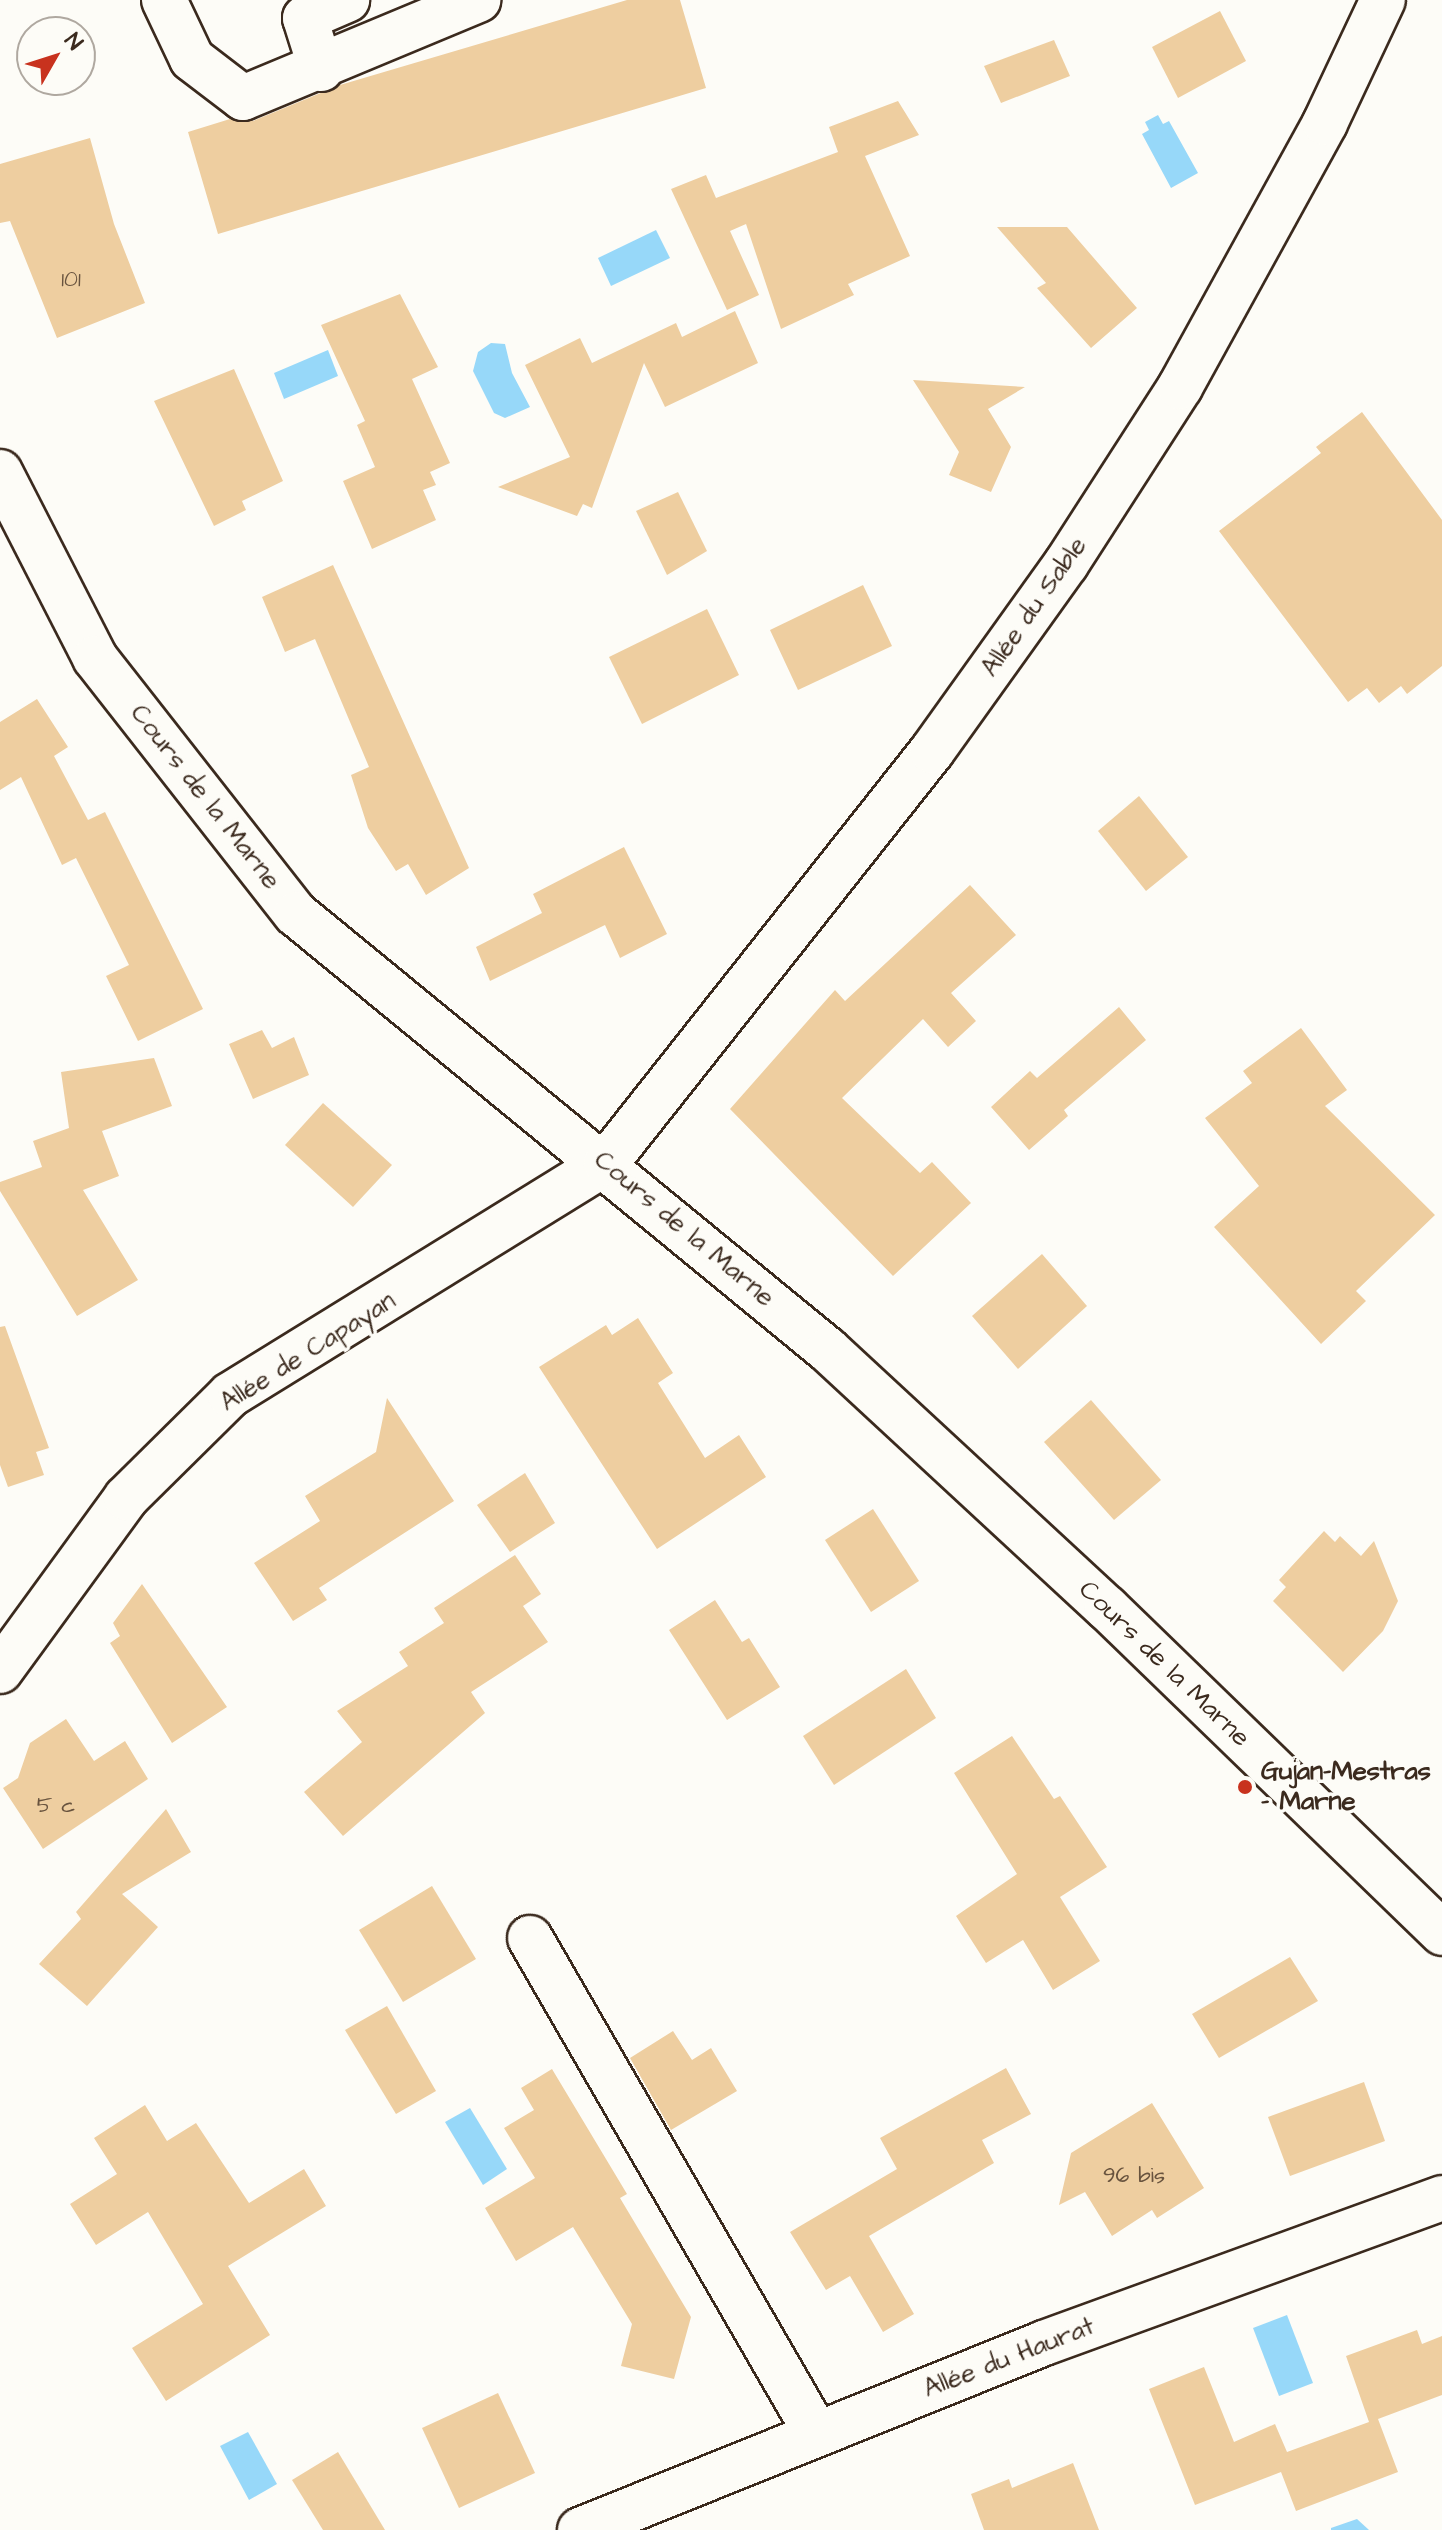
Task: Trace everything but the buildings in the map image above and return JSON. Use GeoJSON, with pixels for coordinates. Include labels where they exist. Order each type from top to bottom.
{"type":"FeatureCollection","features":[{"type":"Feature","properties":{"kind":"street"},"geometry":{"type":"LineString","coordinates":[[164,0],[192,59],[243,98],[321,69],[478,0]]}},
{"type":"Feature","properties":{"kind":"street"},"geometry":{"type":"LineString","coordinates":[[321,69],[301,9],[347,0]]}},
{"type":"Feature","properties":{"kind":"street","name":"Allée du Sable"},"geometry":{"type":"LineString","coordinates":[[606,1163],[932,751],[1066,564],[1180,387],[1325,123],[1383,0]]}},
{"type":"Feature","properties":{"kind":"street","name":"Cours de la Marne"},"geometry":{"type":"LineString","coordinates":[[0,472],[95,658],[296,914],[606,1163],[919,1431],[1442,1933]]}},
{"type":"Feature","properties":{"kind":"street","name":"Allée de Capayan"},"geometry":{"type":"LineString","coordinates":[[0,1671],[126,1498],[230,1395],[606,1163]]}},
{"type":"Feature","properties":{"kind":"street"},"geometry":{"type":"LineString","coordinates":[[530,1938],[816,2433]]}},
{"type":"Feature","properties":{"kind":"street","name":"Allée du Haurat"},"geometry":{"type":"LineString","coordinates":[[580,2530],[816,2433],[1442,2198]]}},
{"type":"Feature","properties":{"kind":"water"},"geometry":{"type":"Polygon","coordinates":[[[1158,115],[1163,124],[1169,121],[1198,173],[1171,188],[1142,134],[1149,130],[1145,122],[1158,115]]]}},
{"type":"Feature","properties":{"kind":"water"},"geometry":{"type":"Polygon","coordinates":[[[656,230],[670,258],[611,286],[598,258],[656,230]]]}},
{"type":"Feature","properties":{"kind":"water"},"geometry":{"type":"Polygon","coordinates":[[[491,343],[505,344],[512,373],[530,407],[505,418],[494,413],[473,371],[478,352],[491,343]]]}},
{"type":"Feature","properties":{"kind":"water"},"geometry":{"type":"Polygon","coordinates":[[[328,350],[338,376],[284,399],[274,373],[328,350]]]}},
{"type":"Feature","properties":{"kind":"water"},"geometry":{"type":"Polygon","coordinates":[[[470,2108],[507,2169],[483,2185],[445,2122],[470,2108]]]}},
{"type":"Feature","properties":{"kind":"water"},"geometry":{"type":"Polygon","coordinates":[[[1287,2315],[1313,2383],[1279,2396],[1253,2328],[1287,2315]]]}},
{"type":"Feature","properties":{"kind":"water"},"geometry":{"type":"Polygon","coordinates":[[[248,2432],[277,2484],[249,2500],[220,2446],[248,2432]]]}},
{"type":"Feature","properties":{"kind":"water"},"geometry":{"type":"Polygon","coordinates":[[[1357,2519],[1369,2530],[1331,2530],[1331,2528],[1357,2519]]]}},
{"type":"Feature","properties":{"kind":"place","name":"Gujan-Mestras - Marne"},"geometry":{"type":"Point","coordinates":[1245,1787]}}]}
